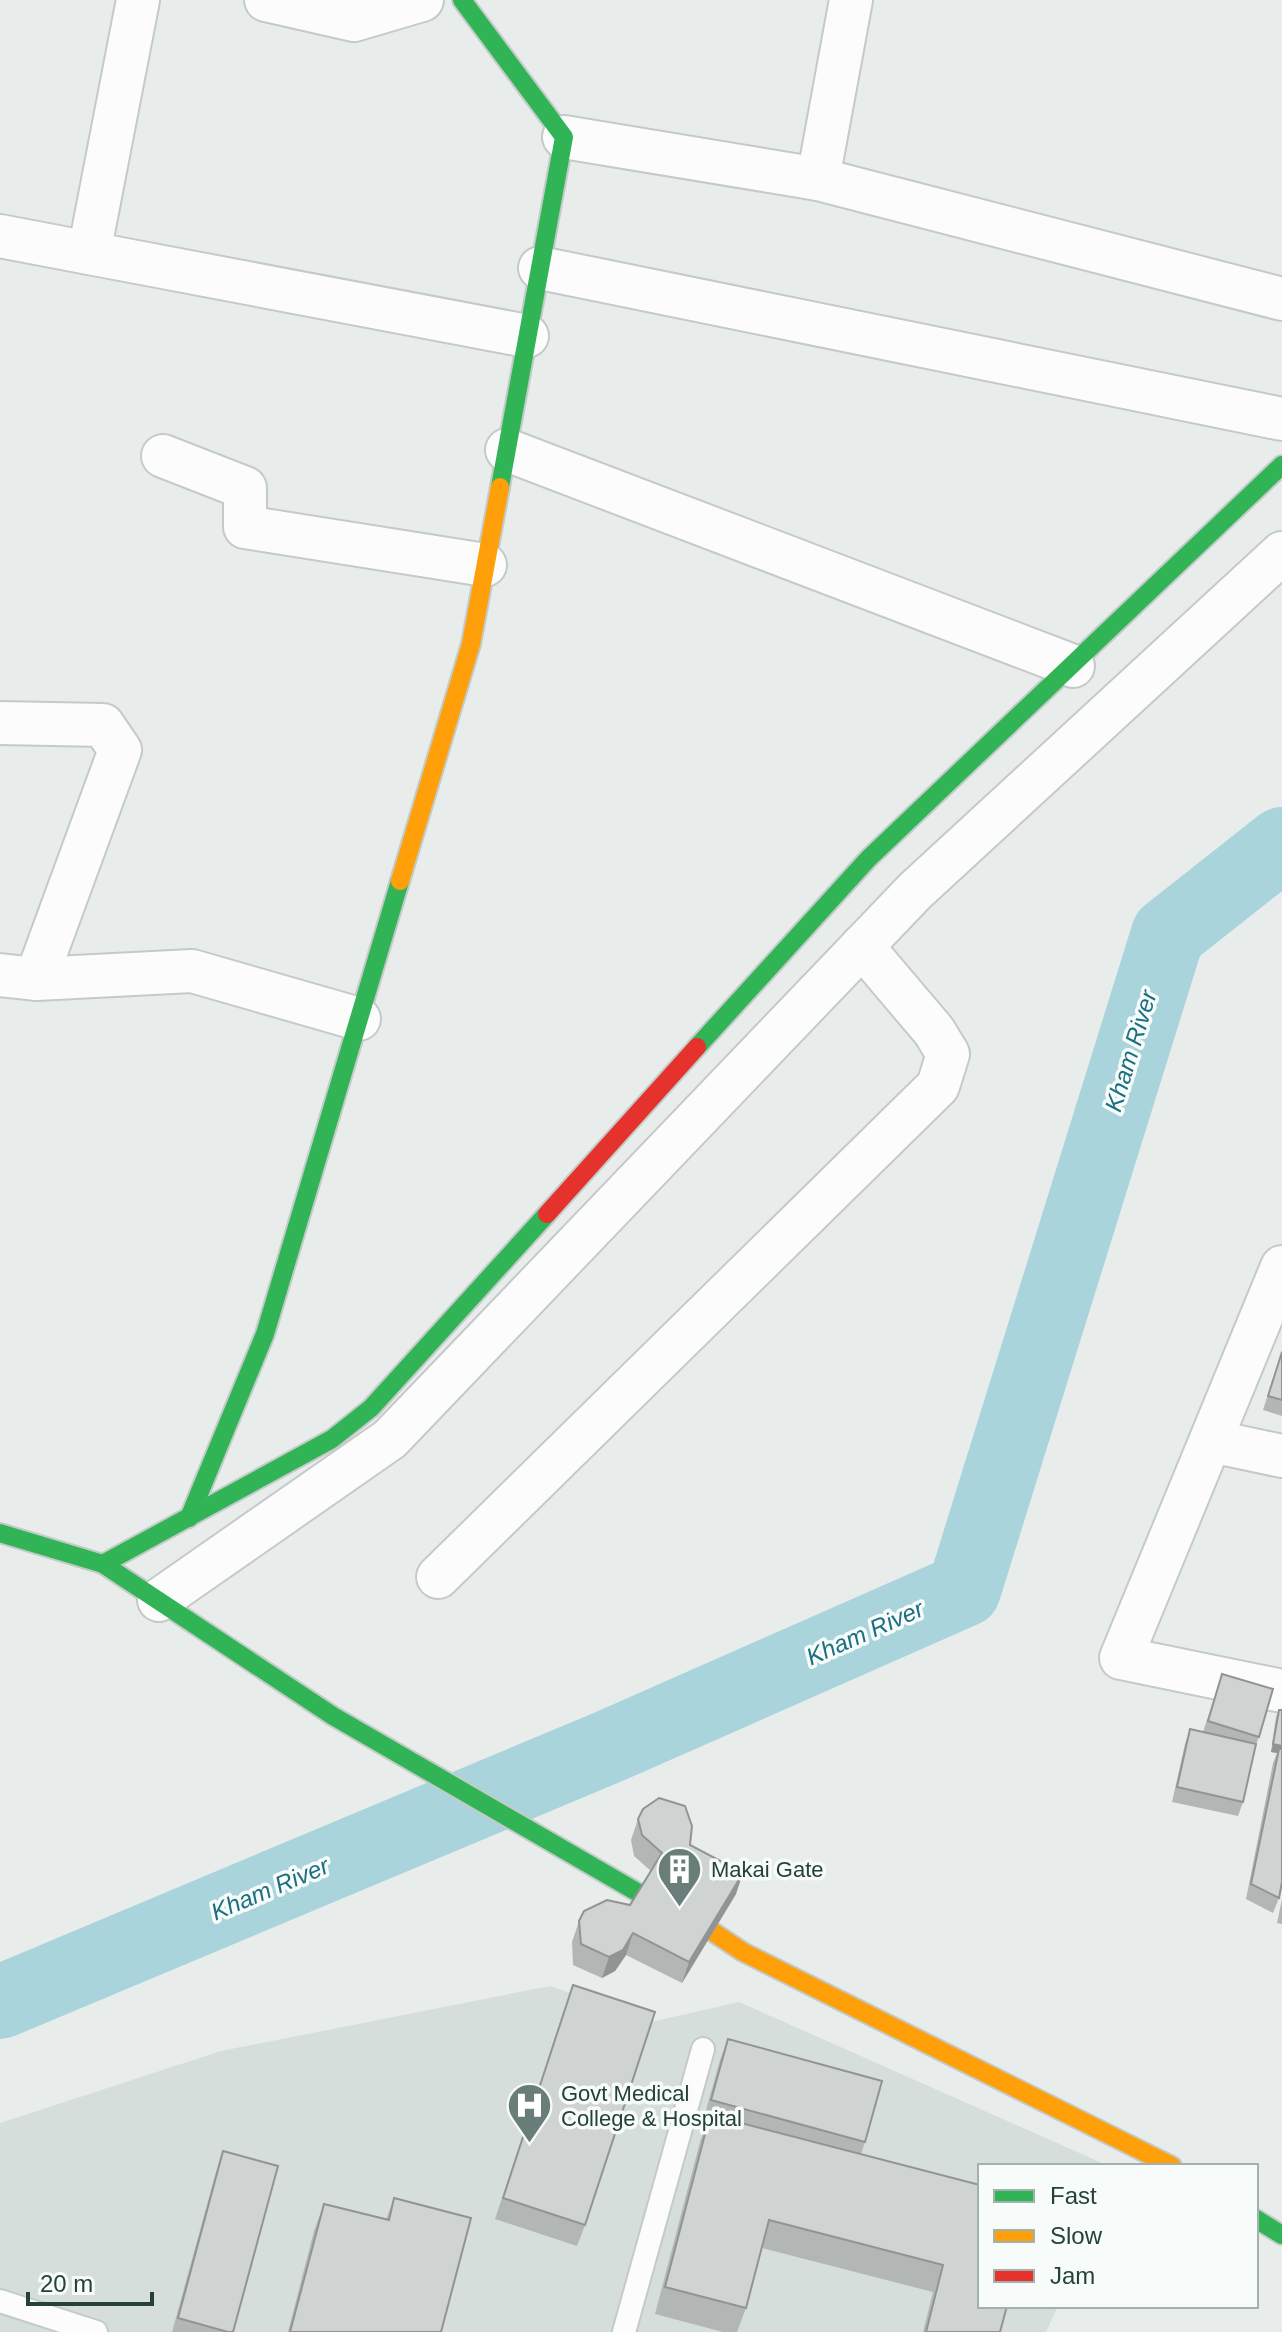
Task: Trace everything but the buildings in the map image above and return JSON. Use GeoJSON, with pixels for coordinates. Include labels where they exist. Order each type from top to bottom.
{"type":"FeatureCollection","features":[{"type":"Feature","properties":{"kind":"street"},"geometry":{"type":"LineString","coordinates":[[89,253],[138,0]]}},
{"type":"Feature","properties":{"kind":"street"},"geometry":{"type":"LineString","coordinates":[[266,0],[354,20],[422,0]]}},
{"type":"Feature","properties":{"kind":"street"},"geometry":{"type":"LineString","coordinates":[[462,0],[564,137],[818,179],[1282,299]]}},
{"type":"Feature","properties":{"kind":"street"},"geometry":{"type":"LineString","coordinates":[[818,179],[851,0]]}},
{"type":"Feature","properties":{"kind":"street"},"geometry":{"type":"LineString","coordinates":[[189,1518],[265,1334],[471,644],[564,137]]}},
{"type":"Feature","properties":{"kind":"street"},"geometry":{"type":"LineString","coordinates":[[0,236],[527,336]]}},
{"type":"Feature","properties":{"kind":"street"},"geometry":{"type":"LineString","coordinates":[[540,268],[1282,419]]}},
{"type":"Feature","properties":{"kind":"street"},"geometry":{"type":"LineString","coordinates":[[507,450],[1073,666]]}},
{"type":"Feature","properties":{"kind":"street"},"geometry":{"type":"LineString","coordinates":[[163,456],[245,488],[245,527],[485,565]]}},
{"type":"Feature","properties":{"kind":"street"},"geometry":{"type":"LineString","coordinates":[[103,1564],[332,1439],[371,1408],[868,859],[1282,465]]}},
{"type":"Feature","properties":{"kind":"street"},"geometry":{"type":"LineString","coordinates":[[159,1600],[390,1439],[915,891],[1282,553]]}},
{"type":"Feature","properties":{"kind":"street"},"geometry":{"type":"LineString","coordinates":[[0,723],[103,725],[120,750],[18,977],[192,971],[359,1019]]}},
{"type":"Feature","properties":{"kind":"street"},"geometry":{"type":"LineString","coordinates":[[438,1577],[938,1086],[948,1054],[934,1031],[862,946]]}},
{"type":"Feature","properties":{"kind":"street"},"geometry":{"type":"LineString","coordinates":[[1282,1267],[1121,1658],[1282,1691]]}},
{"type":"Feature","properties":{"kind":"street"},"geometry":{"type":"LineString","coordinates":[[1211,1441],[1282,1456]]}},
{"type":"Feature","properties":{"kind":"street"},"geometry":{"type":"LineString","coordinates":[[0,1533],[103,1564],[333,1716],[587,1866],[642,1895]]}},
{"type":"Feature","properties":{"kind":"street"},"geometry":{"type":"LineString","coordinates":[[713,1932],[743,1952],[1168,2164]]}},
{"type":"Feature","properties":{"kind":"street"},"geometry":{"type":"LineString","coordinates":[[1258,2220],[1282,2235]]}},
{"type":"Feature","properties":{"kind":"lane"},"geometry":{"type":"LineString","coordinates":[[624,2332],[703,2049]]}},
{"type":"Feature","properties":{"kind":"lane"},"geometry":{"type":"LineString","coordinates":[[0,2301],[96,2332]]}},
{"type":"Feature","properties":{"kind":"shaded area","name":"Govt Medical College & Hospital"},"geometry":{"type":"Polygon","coordinates":[[[550,1986],[655,2021],[739,2002],[1104,2164],[978,2164],[978,2308],[1057,2308],[1046,2332],[0,2332],[0,2123],[221,2051],[550,1986]]]}},
{"type":"Feature","properties":{"kind":"waterway","name":"Kham River"},"geometry":{"type":"LineString","coordinates":[[0,2002],[608,1747],[964,1590],[1168,934],[1282,844]]}},
{"type":"Feature","properties":{"kind":"traffic: fast"},"geometry":{"type":"LineString","coordinates":[[462,0],[564,137],[500,487]]}},
{"type":"Feature","properties":{"kind":"traffic: fast"},"geometry":{"type":"LineString","coordinates":[[697,1047],[868,859],[1282,465]]}},
{"type":"Feature","properties":{"kind":"traffic: fast"},"geometry":{"type":"LineString","coordinates":[[189,1518],[265,1334],[400,881]]}},
{"type":"Feature","properties":{"kind":"traffic: fast"},"geometry":{"type":"LineString","coordinates":[[103,1564],[332,1439],[371,1408],[547,1214]]}},
{"type":"Feature","properties":{"kind":"traffic: fast"},"geometry":{"type":"LineString","coordinates":[[0,1533],[103,1564],[333,1716],[642,1895]]}},
{"type":"Feature","properties":{"kind":"traffic: fast"},"geometry":{"type":"LineString","coordinates":[[1258,2220],[1282,2235]]}},
{"type":"Feature","properties":{"kind":"traffic: slow"},"geometry":{"type":"LineString","coordinates":[[400,881],[471,644],[500,487]]}},
{"type":"Feature","properties":{"kind":"traffic: slow"},"geometry":{"type":"LineString","coordinates":[[713,1932],[743,1952],[1168,2164]]}},
{"type":"Feature","properties":{"kind":"traffic: jam"},"geometry":{"type":"LineString","coordinates":[[547,1214],[697,1047]]}},
{"type":"Feature","properties":{"kind":"place","name":"Makai Gate"},"geometry":{"type":"Point","coordinates":[680,1908]}},
{"type":"Feature","properties":{"kind":"place","name":"Govt Medical College & Hospital"},"geometry":{"type":"Point","coordinates":[530,2145]}}]}
